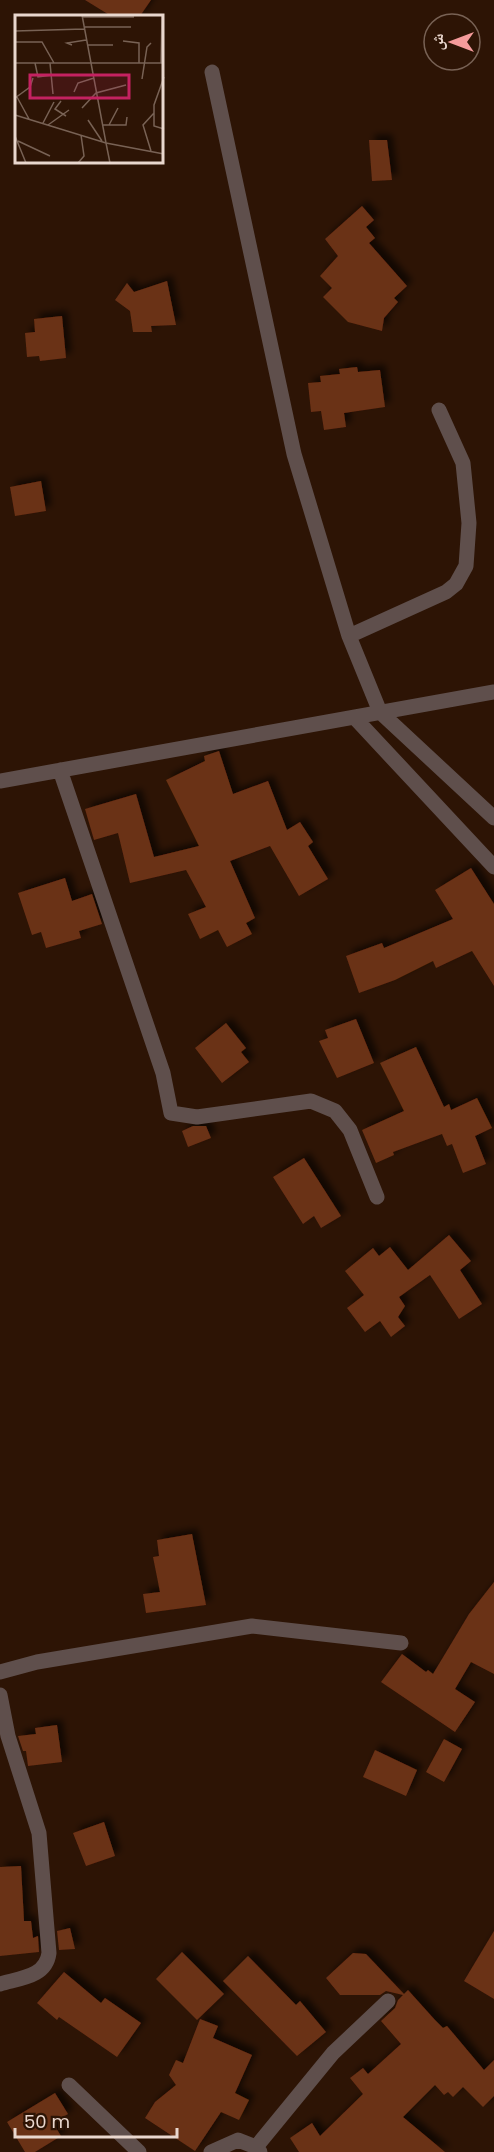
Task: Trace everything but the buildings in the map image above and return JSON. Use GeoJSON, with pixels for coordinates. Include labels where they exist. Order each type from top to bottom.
{"type":"FeatureCollection","features":[{"type":"Feature","properties":{"kind":"street"},"geometry":{"type":"LineString","coordinates":[[212,72],[294,454],[349,636],[380,712],[494,818]]}},
{"type":"Feature","properties":{"kind":"street"},"geometry":{"type":"LineString","coordinates":[[349,636],[446,592],[456,584],[466,566],[469,523],[463,463],[439,410]]}},
{"type":"Feature","properties":{"kind":"street"},"geometry":{"type":"LineString","coordinates":[[0,781],[494,692]]}},
{"type":"Feature","properties":{"kind":"street"},"geometry":{"type":"LineString","coordinates":[[354,717],[494,867]]}},
{"type":"Feature","properties":{"kind":"street"},"geometry":{"type":"LineString","coordinates":[[60,770],[163,1073],[171,1113],[197,1117],[310,1101],[319,1104],[334,1111],[350,1130],[377,1197]]}},
{"type":"Feature","properties":{"kind":"street"},"geometry":{"type":"LineString","coordinates":[[0,1672],[37,1662],[252,1626],[401,1642]]}},
{"type":"Feature","properties":{"kind":"street"},"geometry":{"type":"LineString","coordinates":[[0,1695],[8,1736],[39,1833],[49,1953],[48,1961],[41,1972],[0,1984]]}},
{"type":"Feature","properties":{"kind":"street"},"geometry":{"type":"LineString","coordinates":[[211,2152],[238,2140],[258,2150],[333,2053],[388,2001]]}},
{"type":"Feature","properties":{"kind":"street"},"geometry":{"type":"LineString","coordinates":[[69,2085],[139,2152]]}}]}
